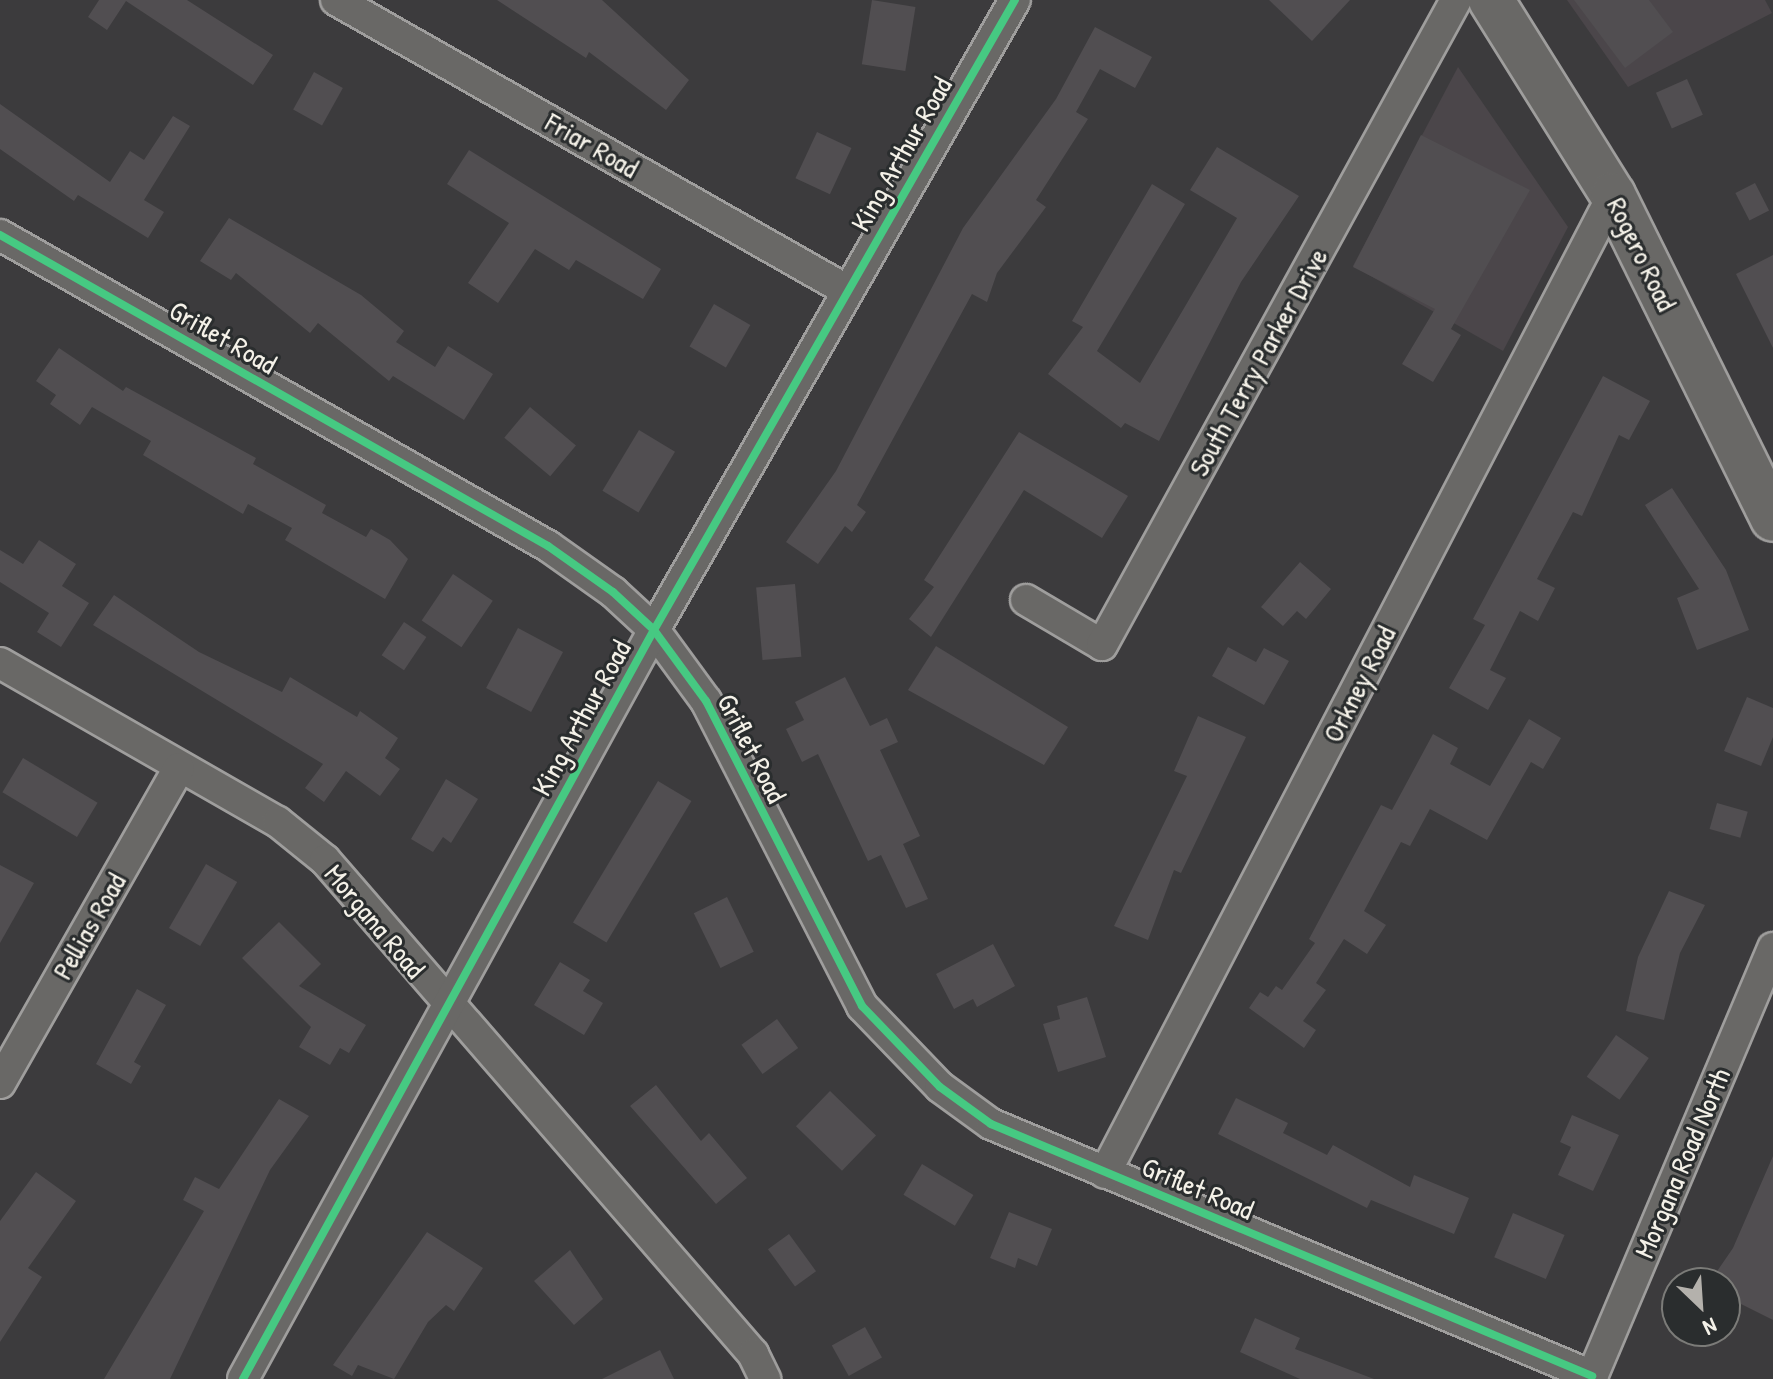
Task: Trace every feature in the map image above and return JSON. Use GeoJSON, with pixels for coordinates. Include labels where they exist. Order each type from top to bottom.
{"type":"FeatureCollection","features":[{"type":"Feature","properties":{"kind":"main road","name":"Rogero Road"},"geometry":{"type":"LineString","coordinates":[[1491,0],[1613,195],[1773,519]]}},
{"type":"Feature","properties":{"kind":"street","name":"Friar Road"},"geometry":{"type":"LineString","coordinates":[[336,0],[848,291]]}},
{"type":"Feature","properties":{"kind":"street","name":"King Arthur Road"},"geometry":{"type":"LineString","coordinates":[[243,1379],[418,1071],[447,1006],[654,630],[1015,0]]}},
{"type":"Feature","properties":{"kind":"street","name":"South Terry Parker Drive"},"geometry":{"type":"LineString","coordinates":[[1026,600],[1102,645],[1456,0]]}},
{"type":"Feature","properties":{"kind":"street","name":"Orkney Road"},"geometry":{"type":"LineString","coordinates":[[1105,1173],[1613,195]]}},
{"type":"Feature","properties":{"kind":"street","name":"Griflet Road"},"geometry":{"type":"LineString","coordinates":[[0,235],[548,546],[654,630],[706,701],[834,961],[896,1049],[991,1124],[1592,1378]]}},
{"type":"Feature","properties":{"kind":"street","name":"Morgana Road"},"geometry":{"type":"LineString","coordinates":[[0,663],[278,822],[325,860],[447,1006],[753,1354],[765,1379]]}},
{"type":"Feature","properties":{"kind":"street","name":"Pellias Road"},"geometry":{"type":"LineString","coordinates":[[0,1083],[179,768]]}},
{"type":"Feature","properties":{"kind":"street","name":"Morgana Road North"},"geometry":{"type":"LineString","coordinates":[[1592,1378],[1773,948]]}},
{"type":"Feature","properties":{"kind":"shaded area"},"geometry":{"type":"Polygon","coordinates":[[[1567,0],[1765,0],[1772,13],[1628,87],[1567,0]]]}},
{"type":"Feature","properties":{"kind":"shaded area"},"geometry":{"type":"Polygon","coordinates":[[[1458,67],[1568,227],[1503,351],[1353,266],[1458,67]]]}},
{"type":"Feature","properties":{"kind":"building"},"geometry":{"type":"Polygon","coordinates":[[[99,0],[187,0],[273,55],[253,85],[126,1],[107,30],[88,17],[99,0]]]}},
{"type":"Feature","properties":{"kind":"building"},"geometry":{"type":"Polygon","coordinates":[[[497,0],[602,0],[689,80],[666,110],[589,52],[586,58],[497,0]]]}},
{"type":"Feature","properties":{"kind":"building"},"geometry":{"type":"Polygon","coordinates":[[[872,0],[915,7],[905,71],[862,64],[872,0]]]}},
{"type":"Feature","properties":{"kind":"building"},"geometry":{"type":"Polygon","coordinates":[[[1269,0],[1350,0],[1312,41],[1269,0]]]}},
{"type":"Feature","properties":{"kind":"building"},"geometry":{"type":"Polygon","coordinates":[[[1574,0],[1649,0],[1673,32],[1625,68],[1574,0]]]}},
{"type":"Feature","properties":{"kind":"building"},"geometry":{"type":"Polygon","coordinates":[[[1095,27],[1152,57],[1135,88],[1100,69],[1076,112],[1088,119],[1036,200],[1046,207],[997,273],[987,302],[972,294],[857,505],[866,512],[852,532],[845,526],[818,564],[786,542],[836,471],[963,228],[1056,99],[1095,27]]]}},
{"type":"Feature","properties":{"kind":"building"},"geometry":{"type":"Polygon","coordinates":[[[314,72],[343,88],[322,126],[293,110],[314,72]]]}},
{"type":"Feature","properties":{"kind":"building"},"geometry":{"type":"Polygon","coordinates":[[[1687,79],[1703,115],[1672,128],[1656,93],[1687,79]]]}},
{"type":"Feature","properties":{"kind":"building"},"geometry":{"type":"Polygon","coordinates":[[[0,104],[110,182],[130,151],[144,160],[173,116],[190,126],[144,200],[164,212],[148,238],[78,195],[74,201],[0,149],[0,104]]]}},
{"type":"Feature","properties":{"kind":"building"},"geometry":{"type":"Polygon","coordinates":[[[817,132],[851,148],[830,194],[795,178],[817,132]]]}},
{"type":"Feature","properties":{"kind":"building"},"geometry":{"type":"Polygon","coordinates":[[[1421,135],[1530,190],[1451,329],[1461,335],[1433,382],[1402,364],[1435,309],[1353,267],[1421,135]]]}},
{"type":"Feature","properties":{"kind":"building"},"geometry":{"type":"Polygon","coordinates":[[[1217,147],[1299,196],[1241,282],[1159,441],[1125,423],[1121,428],[1048,374],[1083,327],[1072,321],[1152,184],[1185,204],[1097,351],[1140,383],[1237,218],[1190,190],[1217,147]]]}},
{"type":"Feature","properties":{"kind":"building"},"geometry":{"type":"Polygon","coordinates":[[[469,150],[661,269],[643,299],[576,260],[569,270],[535,249],[498,303],[468,283],[509,223],[447,184],[469,150]]]}},
{"type":"Feature","properties":{"kind":"building"},"geometry":{"type":"Polygon","coordinates":[[[1755,183],[1769,211],[1749,221],[1735,193],[1755,183]]]}},
{"type":"Feature","properties":{"kind":"building"},"geometry":{"type":"Polygon","coordinates":[[[229,218],[361,295],[404,331],[396,342],[435,367],[448,346],[493,374],[464,420],[393,376],[389,381],[318,323],[310,333],[236,273],[231,280],[200,261],[229,218]]]}},
{"type":"Feature","properties":{"kind":"building"},"geometry":{"type":"Polygon","coordinates":[[[1773,255],[1773,348],[1736,274],[1773,255]]]}},
{"type":"Feature","properties":{"kind":"building"},"geometry":{"type":"Polygon","coordinates":[[[714,304],[750,325],[726,367],[690,346],[714,304]]]}},
{"type":"Feature","properties":{"kind":"building"},"geometry":{"type":"Polygon","coordinates":[[[59,348],[123,391],[126,387],[256,458],[253,464],[326,505],[322,513],[366,537],[371,529],[390,540],[408,559],[385,599],[285,540],[292,528],[248,504],[243,514],[143,455],[151,441],[92,407],[80,425],[50,404],[56,395],[36,381],[59,348]]]}},
{"type":"Feature","properties":{"kind":"building"},"geometry":{"type":"Polygon","coordinates":[[[1603,376],[1650,401],[1629,440],[1619,435],[1582,516],[1573,512],[1537,579],[1555,588],[1538,621],[1520,611],[1490,670],[1506,678],[1488,710],[1449,688],[1485,625],[1473,619],[1603,376]]]}},
{"type":"Feature","properties":{"kind":"building"},"geometry":{"type":"Polygon","coordinates":[[[530,407],[576,446],[550,476],[504,438],[530,407]]]}},
{"type":"Feature","properties":{"kind":"building"},"geometry":{"type":"Polygon","coordinates":[[[639,430],[675,452],[638,512],[602,491],[639,430]]]}},
{"type":"Feature","properties":{"kind":"building"},"geometry":{"type":"Polygon","coordinates":[[[1019,432],[1128,496],[1102,538],[1024,490],[931,637],[909,619],[934,587],[924,580],[1019,432]]]}},
{"type":"Feature","properties":{"kind":"building"},"geometry":{"type":"Polygon","coordinates":[[[1672,488],[1726,570],[1749,630],[1697,650],[1677,598],[1699,589],[1645,505],[1672,488]]]}},
{"type":"Feature","properties":{"kind":"building"},"geometry":{"type":"Polygon","coordinates":[[[39,540],[76,564],[62,586],[89,603],[61,647],[37,632],[49,613],[0,582],[0,550],[23,564],[39,540]]]}},
{"type":"Feature","properties":{"kind":"building"},"geometry":{"type":"Polygon","coordinates":[[[1300,562],[1331,589],[1306,619],[1297,611],[1283,626],[1261,607],[1300,562]]]}},
{"type":"Feature","properties":{"kind":"building"},"geometry":{"type":"Polygon","coordinates":[[[453,574],[493,601],[461,647],[422,620],[453,574]]]}},
{"type":"Feature","properties":{"kind":"building"},"geometry":{"type":"Polygon","coordinates":[[[795,584],[801,657],[763,660],[756,587],[795,584]]]}},
{"type":"Feature","properties":{"kind":"building"},"geometry":{"type":"Polygon","coordinates":[[[114,595],[199,652],[282,692],[290,677],[357,717],[360,711],[398,738],[385,758],[400,769],[380,796],[346,771],[324,802],[305,788],[323,764],[93,625],[114,595]]]}},
{"type":"Feature","properties":{"kind":"building"},"geometry":{"type":"Polygon","coordinates":[[[404,622],[426,637],[404,670],[382,655],[404,622]]]}},
{"type":"Feature","properties":{"kind":"building"},"geometry":{"type":"Polygon","coordinates":[[[518,628],[563,652],[531,712],[486,688],[518,628]]]}},
{"type":"Feature","properties":{"kind":"building"},"geometry":{"type":"Polygon","coordinates":[[[936,646],[1068,727],[1044,765],[908,690],[936,646]]]}},
{"type":"Feature","properties":{"kind":"building"},"geometry":{"type":"Polygon","coordinates":[[[1228,647],[1256,662],[1264,648],[1289,661],[1264,705],[1212,676],[1228,647]]]}},
{"type":"Feature","properties":{"kind":"building"},"geometry":{"type":"Polygon","coordinates":[[[845,677],[870,726],[887,718],[898,742],[880,750],[920,836],[903,844],[928,899],[906,908],[881,855],[868,861],[818,754],[802,762],[786,729],[804,720],[795,702],[845,677]]]}},
{"type":"Feature","properties":{"kind":"building"},"geometry":{"type":"Polygon","coordinates":[[[1747,697],[1773,708],[1773,737],[1761,766],[1724,751],[1747,697]]]}},
{"type":"Feature","properties":{"kind":"building"},"geometry":{"type":"Polygon","coordinates":[[[1198,716],[1246,737],[1181,873],[1174,870],[1148,940],[1114,926],[1187,776],[1174,771],[1198,716]]]}},
{"type":"Feature","properties":{"kind":"building"},"geometry":{"type":"Polygon","coordinates":[[[1529,719],[1561,738],[1543,769],[1531,762],[1487,840],[1430,809],[1410,846],[1401,842],[1364,911],[1386,925],[1367,954],[1344,939],[1316,983],[1326,990],[1303,1021],[1316,1030],[1304,1048],[1249,1008],[1260,992],[1268,997],[1276,986],[1282,990],[1315,943],[1309,939],[1381,805],[1392,810],[1433,734],[1458,748],[1450,764],[1490,786],[1529,719]]]}},
{"type":"Feature","properties":{"kind":"building"},"geometry":{"type":"Polygon","coordinates":[[[23,758],[98,803],[77,837],[2,792],[23,758]]]}},
{"type":"Feature","properties":{"kind":"building"},"geometry":{"type":"Polygon","coordinates":[[[446,779],[478,799],[451,843],[443,837],[433,852],[411,839],[446,779]]]}},
{"type":"Feature","properties":{"kind":"building"},"geometry":{"type":"Polygon","coordinates":[[[658,781],[691,801],[606,943],[573,922],[658,781]]]}},
{"type":"Feature","properties":{"kind":"building"},"geometry":{"type":"Polygon","coordinates":[[[1717,803],[1748,812],[1740,838],[1710,829],[1717,803]]]}},
{"type":"Feature","properties":{"kind":"building"},"geometry":{"type":"Polygon","coordinates":[[[206,864],[237,882],[200,946],[169,928],[206,864]]]}},
{"type":"Feature","properties":{"kind":"building"},"geometry":{"type":"Polygon","coordinates":[[[0,865],[34,883],[0,943],[0,865]]]}},
{"type":"Feature","properties":{"kind":"building"},"geometry":{"type":"Polygon","coordinates":[[[1669,891],[1705,905],[1680,953],[1664,1020],[1626,1011],[1638,957],[1669,891]]]}},
{"type":"Feature","properties":{"kind":"building"},"geometry":{"type":"Polygon","coordinates":[[[727,897],[754,952],[720,968],[694,913],[727,897]]]}},
{"type":"Feature","properties":{"kind":"building"},"geometry":{"type":"Polygon","coordinates":[[[279,922],[321,964],[299,986],[366,1025],[349,1053],[340,1048],[330,1065],[299,1047],[311,1027],[242,958],[279,922]]]}},
{"type":"Feature","properties":{"kind":"building"},"geometry":{"type":"Polygon","coordinates":[[[993,944],[1015,986],[977,1007],[973,999],[954,1009],[936,974],[993,944]]]}},
{"type":"Feature","properties":{"kind":"building"},"geometry":{"type":"Polygon","coordinates":[[[560,962],[590,980],[583,991],[603,1003],[584,1035],[534,1005],[560,962]]]}},
{"type":"Feature","properties":{"kind":"building"},"geometry":{"type":"Polygon","coordinates":[[[137,989],[166,1005],[134,1062],[141,1066],[131,1084],[96,1064],[137,989]]]}},
{"type":"Feature","properties":{"kind":"building"},"geometry":{"type":"Polygon","coordinates":[[[1087,997],[1106,1057],[1058,1072],[1043,1024],[1060,1019],[1057,1006],[1087,997]]]}},
{"type":"Feature","properties":{"kind":"building"},"geometry":{"type":"Polygon","coordinates":[[[777,1019],[798,1048],[763,1074],[741,1045],[777,1019]]]}},
{"type":"Feature","properties":{"kind":"building"},"geometry":{"type":"Polygon","coordinates":[[[1616,1035],[1649,1058],[1620,1100],[1587,1077],[1616,1035]]]}},
{"type":"Feature","properties":{"kind":"building"},"geometry":{"type":"Polygon","coordinates":[[[656,1085],[701,1141],[709,1133],[747,1178],[716,1204],[630,1106],[656,1085]]]}},
{"type":"Feature","properties":{"kind":"building"},"geometry":{"type":"Polygon","coordinates":[[[830,1091],[876,1135],[842,1171],[796,1126],[830,1091]]]}},
{"type":"Feature","properties":{"kind":"building"},"geometry":{"type":"Polygon","coordinates":[[[1236,1098],[1288,1123],[1283,1133],[1327,1155],[1333,1145],[1410,1187],[1414,1175],[1469,1198],[1454,1234],[1371,1200],[1367,1208],[1218,1134],[1236,1098]]]}},
{"type":"Feature","properties":{"kind":"building"},"geometry":{"type":"Polygon","coordinates":[[[279,1099],[309,1116],[270,1170],[170,1379],[104,1379],[204,1211],[183,1200],[195,1177],[219,1189],[279,1099]]]}},
{"type":"Feature","properties":{"kind":"building"},"geometry":{"type":"Polygon","coordinates":[[[1572,1115],[1619,1135],[1593,1191],[1558,1175],[1571,1147],[1560,1142],[1572,1115]]]}},
{"type":"Feature","properties":{"kind":"building"},"geometry":{"type":"Polygon","coordinates":[[[1773,1156],[1773,1320],[1741,1304],[1741,1267],[1720,1267],[1733,1248],[1773,1156]]]}},
{"type":"Feature","properties":{"kind":"building"},"geometry":{"type":"Polygon","coordinates":[[[922,1164],[973,1195],[955,1226],[903,1195],[922,1164]]]}},
{"type":"Feature","properties":{"kind":"building"},"geometry":{"type":"Polygon","coordinates":[[[36,1172],[76,1201],[28,1268],[42,1277],[0,1342],[0,1221],[36,1172]]]}},
{"type":"Feature","properties":{"kind":"building"},"geometry":{"type":"Polygon","coordinates":[[[1009,1212],[1052,1229],[1037,1266],[1018,1258],[1015,1268],[990,1258],[1009,1212]]]}},
{"type":"Feature","properties":{"kind":"building"},"geometry":{"type":"Polygon","coordinates":[[[1513,1213],[1565,1235],[1546,1279],[1494,1257],[1513,1213]]]}},
{"type":"Feature","properties":{"kind":"building"},"geometry":{"type":"Polygon","coordinates":[[[427,1232],[483,1268],[454,1311],[446,1305],[428,1322],[394,1379],[358,1365],[352,1376],[333,1365],[427,1232]]]}},
{"type":"Feature","properties":{"kind":"building"},"geometry":{"type":"Polygon","coordinates":[[[789,1234],[816,1271],[795,1286],[768,1249],[789,1234]]]}},
{"type":"Feature","properties":{"kind":"building"},"geometry":{"type":"Polygon","coordinates":[[[570,1250],[603,1299],[574,1325],[534,1281],[570,1250]]]}},
{"type":"Feature","properties":{"kind":"building"},"geometry":{"type":"Polygon","coordinates":[[[1255,1318],[1300,1338],[1295,1349],[1374,1379],[1300,1379],[1240,1352],[1255,1318]]]}},
{"type":"Feature","properties":{"kind":"building"},"geometry":{"type":"Polygon","coordinates":[[[865,1327],[882,1358],[849,1376],[832,1345],[865,1327]]]}},
{"type":"Feature","properties":{"kind":"building"},"geometry":{"type":"Polygon","coordinates":[[[660,1350],[674,1379],[602,1379],[660,1350]]]}},
{"type":"Feature","properties":{"kind":"cycle path"},"geometry":{"type":"LineString","coordinates":[[243,1379],[654,630],[1015,0]]}},
{"type":"Feature","properties":{"kind":"cycle path"},"geometry":{"type":"LineString","coordinates":[[0,235],[548,546],[613,592],[654,630],[706,701],[862,1006],[940,1087],[991,1124],[1592,1376]]}}]}
